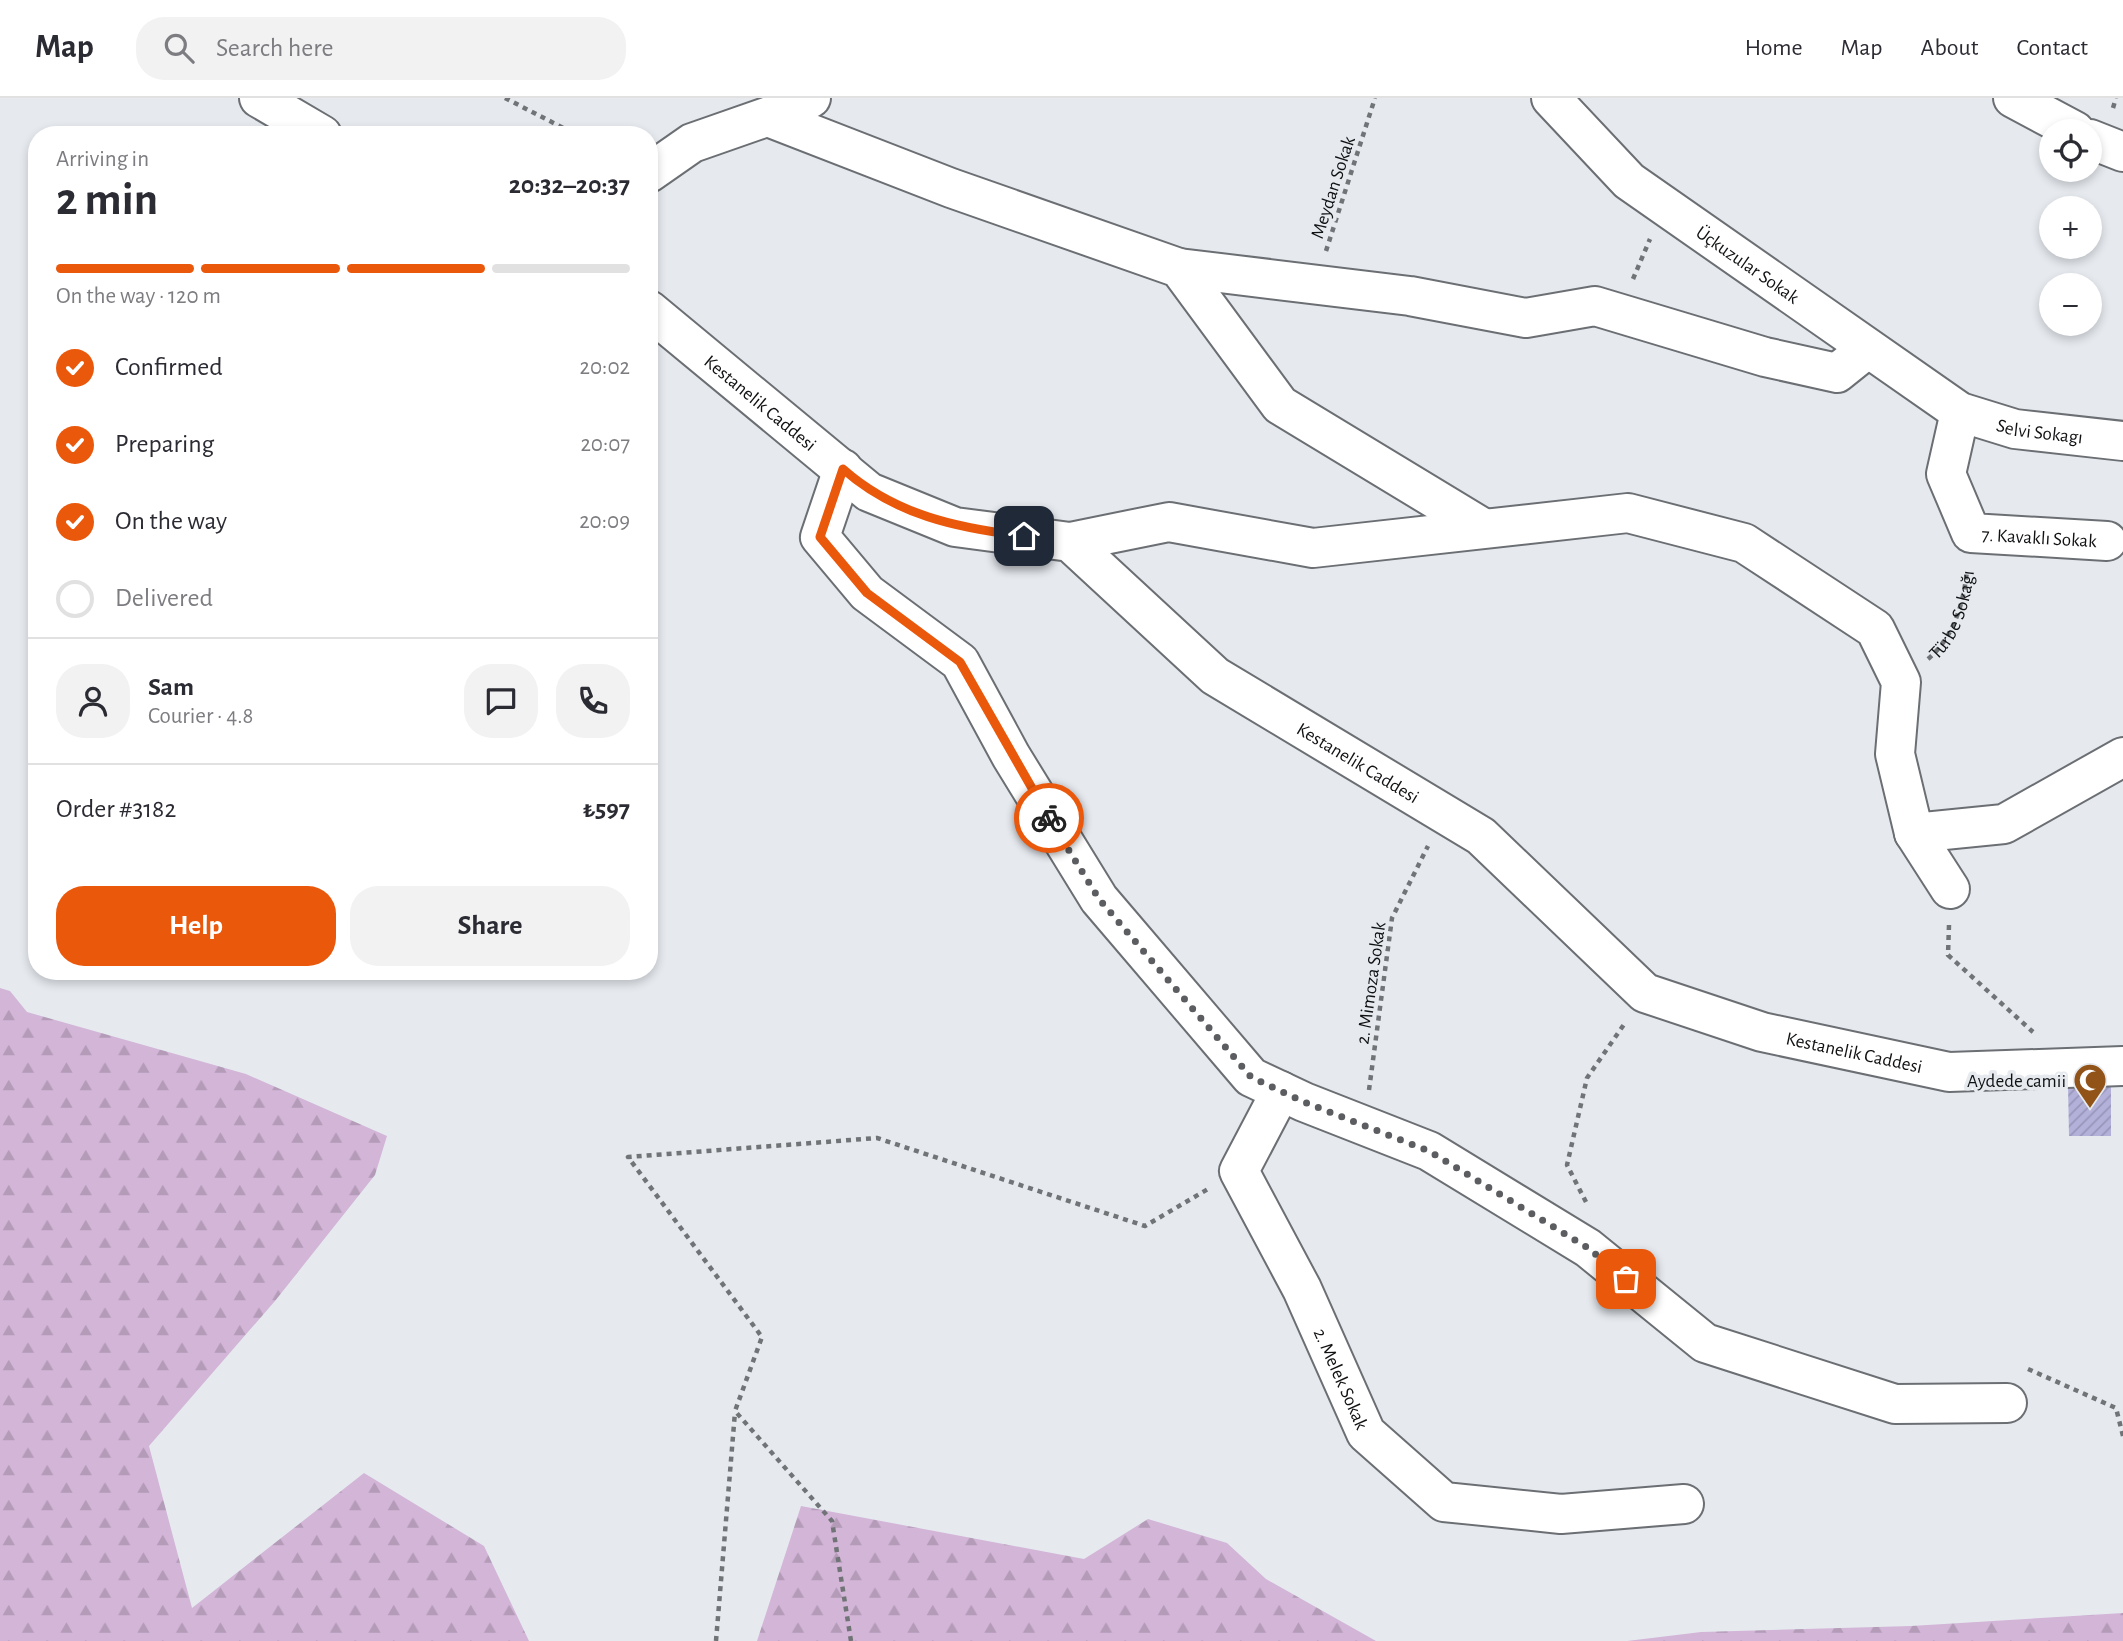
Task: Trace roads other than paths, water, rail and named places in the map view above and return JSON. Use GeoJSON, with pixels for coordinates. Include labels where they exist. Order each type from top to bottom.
{"type":"FeatureCollection","features":[{"type":"Feature","properties":{"kind":"street"},"geometry":{"type":"LineString","coordinates":[[258,98],[306,126]]}},
{"type":"Feature","properties":{"kind":"street"},"geometry":{"type":"LineString","coordinates":[[658,167],[692,143],[768,117],[811,98]]}},
{"type":"Feature","properties":{"kind":"street","name":"Üçkuzular Sokak"},"geometry":{"type":"LineString","coordinates":[[1552,98],[1629,180],[1960,412]]}},
{"type":"Feature","properties":{"kind":"street"},"geometry":{"type":"LineString","coordinates":[[2013,98],[2052,119]]}},
{"type":"Feature","properties":{"kind":"street"},"geometry":{"type":"LineString","coordinates":[[768,117],[951,188],[1179,268],[1410,296],[1526,318],[1595,306],[1765,357],[1837,373],[1867,349]]}},
{"type":"Feature","properties":{"kind":"street"},"geometry":{"type":"LineString","coordinates":[[2102,144],[2123,152]]}},
{"type":"Feature","properties":{"kind":"street"},"geometry":{"type":"LineString","coordinates":[[1179,268],[1280,405],[1483,528]]}},
{"type":"Feature","properties":{"kind":"street","name":"Kestanelik Caddesi"},"geometry":{"type":"LineString","coordinates":[[658,317],[869,492],[955,527],[1070,542],[1215,676],[1481,835],[1645,993],[1762,1032],[1949,1072],[2123,1066]]}},
{"type":"Feature","properties":{"kind":"street","name":"Selvi Sokagı"},"geometry":{"type":"LineString","coordinates":[[1960,412],[2015,429],[2123,442]]}},
{"type":"Feature","properties":{"kind":"street","name":"7. Kavaklı Sokak"},"geometry":{"type":"LineString","coordinates":[[1960,412],[1946,474],[1971,533],[2107,541]]}},
{"type":"Feature","properties":{"kind":"street"},"geometry":{"type":"LineString","coordinates":[[843,469],[820,537],[867,593],[960,662],[1011,755],[1099,899],[1251,1077],[1429,1151],[1588,1248],[1705,1343],[1895,1404],[2007,1403]]}},
{"type":"Feature","properties":{"kind":"street"},"geometry":{"type":"LineString","coordinates":[[1070,542],[1168,522],[1313,548],[1628,513],[1744,543],[1875,629],[1901,682],[1895,754],[1914,833],[1950,889]]}},
{"type":"Feature","properties":{"kind":"street"},"geometry":{"type":"LineString","coordinates":[[1914,833],[2004,824],[2123,757]]}},
{"type":"Feature","properties":{"kind":"street","name":"2. Melek Sokak"},"geometry":{"type":"LineString","coordinates":[[1281,1091],[1239,1171],[1302,1289],[1366,1433],[1444,1502],[1561,1514],[1684,1504]]}},
{"type":"Feature","properties":{"kind":"place","name":"Aydede camii"},"geometry":{"type":"Point","coordinates":[2090,1110]}}]}
